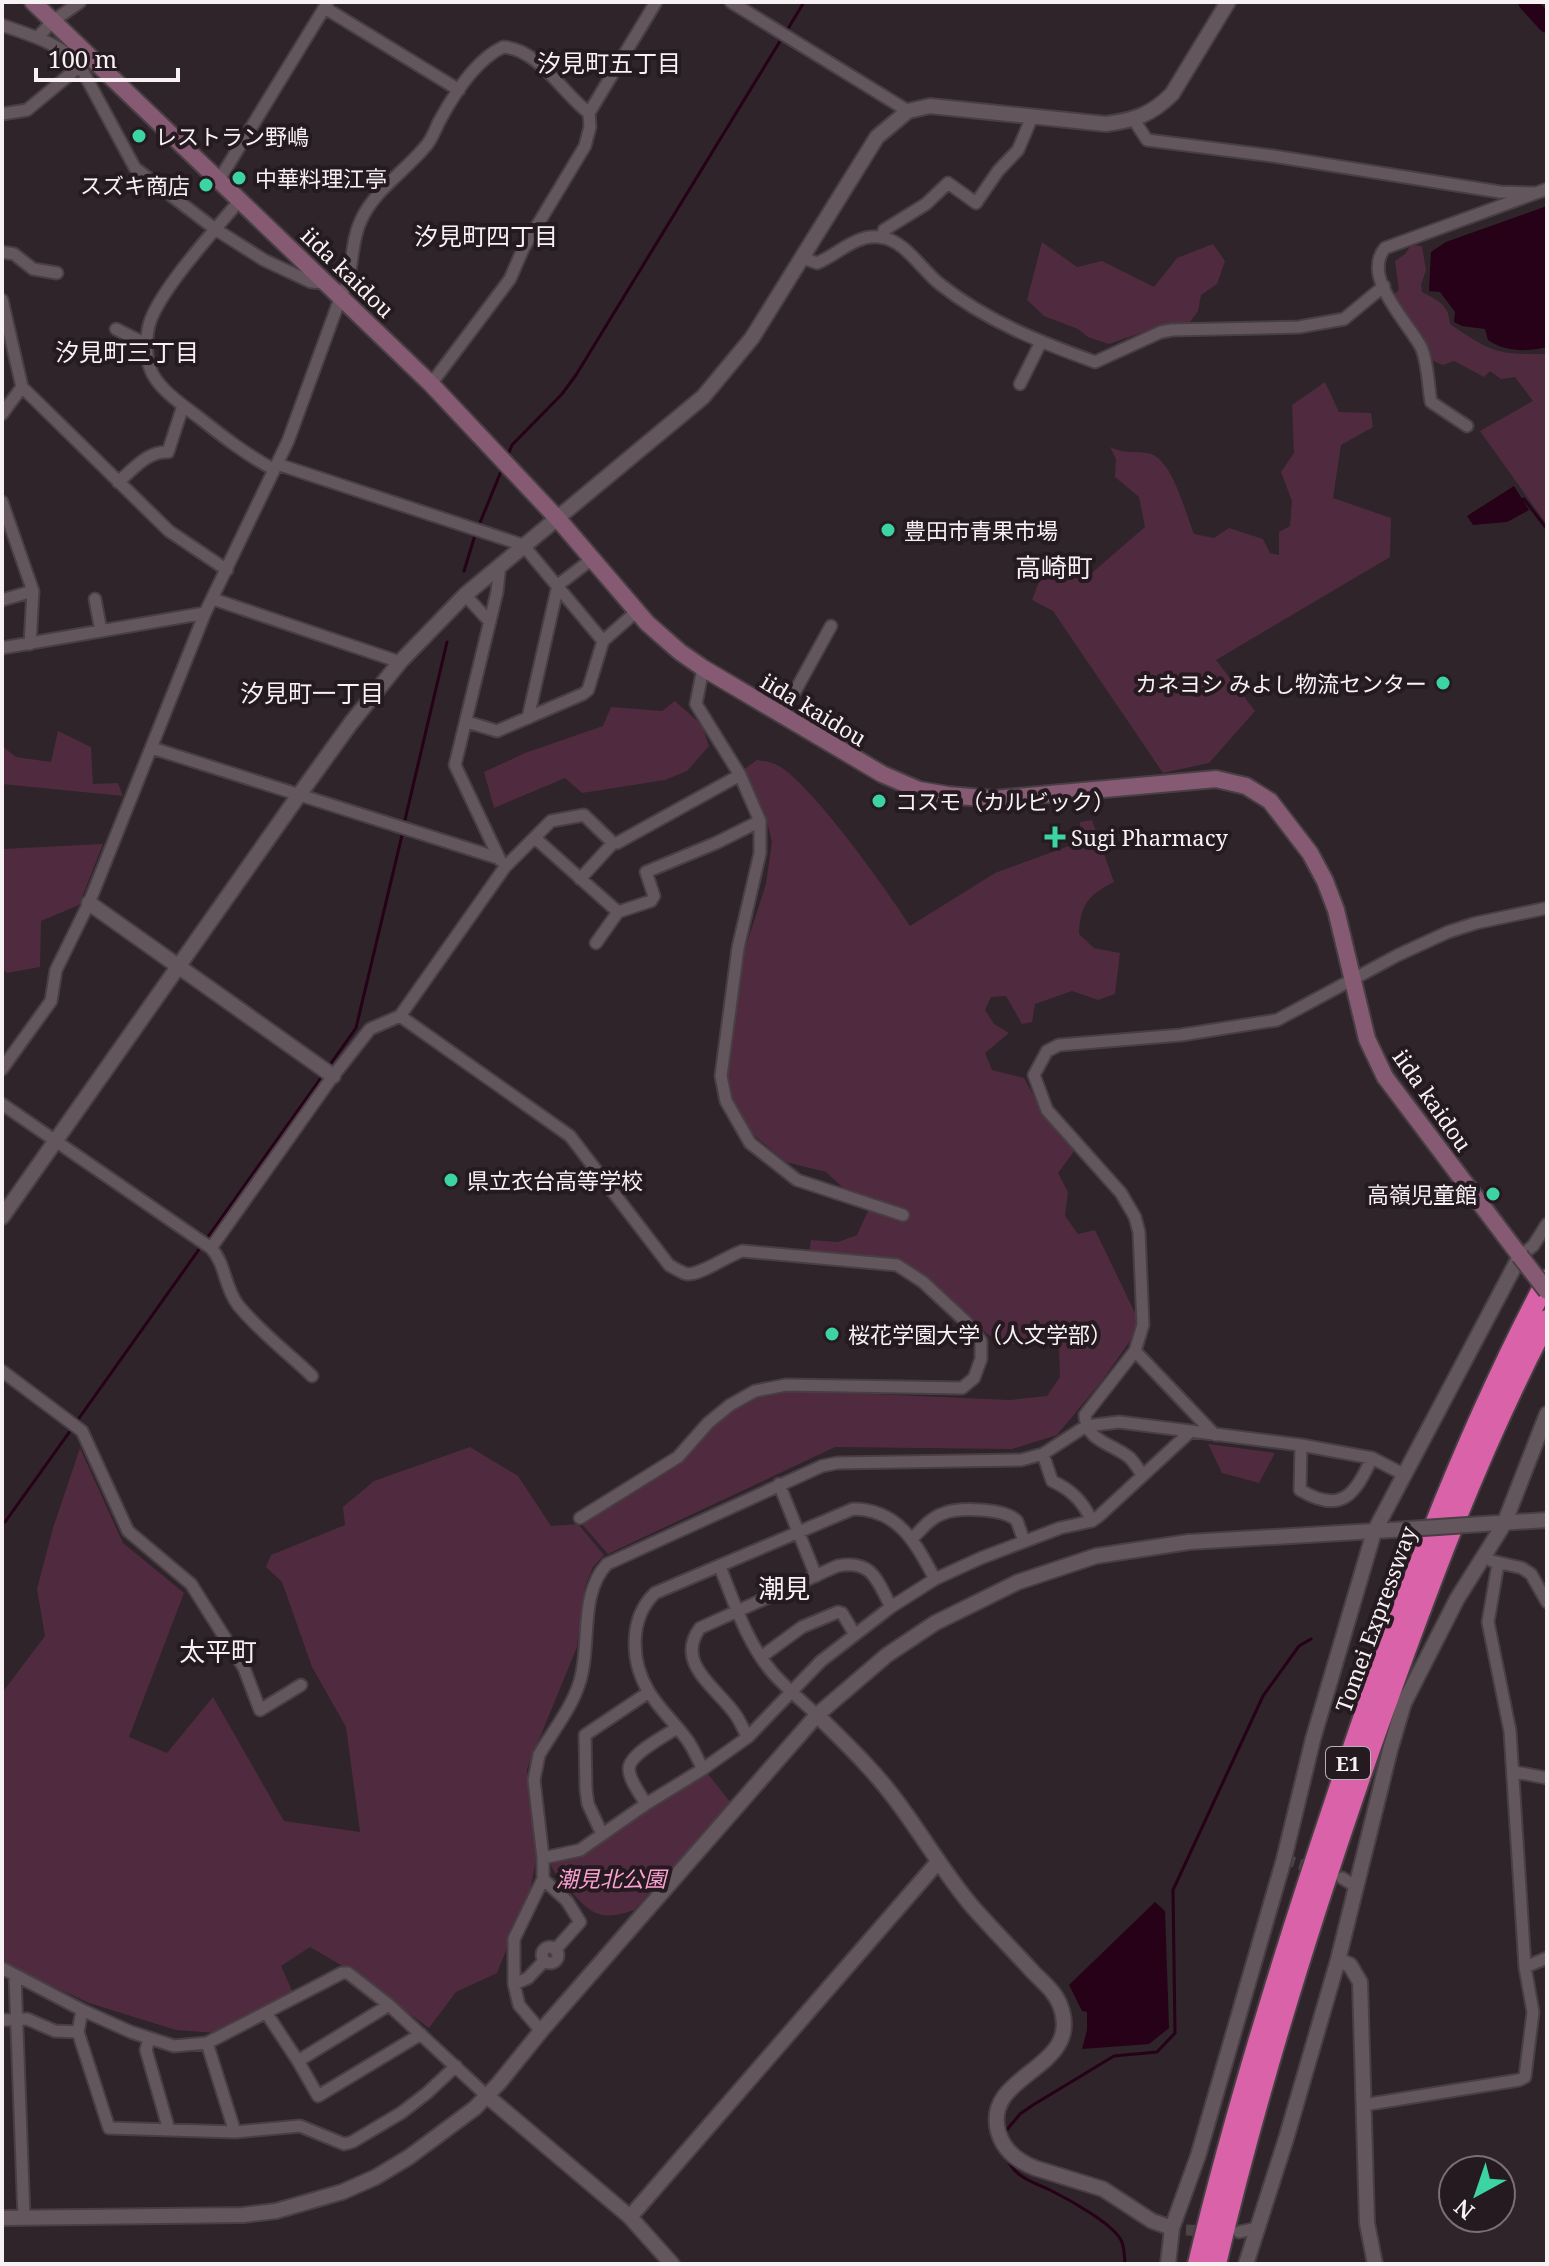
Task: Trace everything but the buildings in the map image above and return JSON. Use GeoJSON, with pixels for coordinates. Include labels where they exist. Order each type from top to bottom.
{"type":"FeatureCollection","features":[{"type":"Feature","properties":{"kind":"highway","name":"Tomei Expressway"},"geometry":{"type":"LineString","coordinates":[[1198,2264],[1287,1949],[1368,1705],[1462,1459],[1513,1346],[1547,1280]]}},
{"type":"Feature","properties":{"kind":"highway","name":"Tomei Expressway"},"geometry":{"type":"LineString","coordinates":[[1216,2264],[1286,2010],[1378,1728],[1437,1565],[1478,1465],[1547,1320]]}},
{"type":"Feature","properties":{"kind":"main road","name":"iida kaidou"},"geometry":{"type":"LineString","coordinates":[[33,2],[431,384],[558,519],[658,634],[703,668],[882,774],[919,790],[994,799],[1216,779],[1238,783],[1253,790],[1277,808],[1325,881],[1336,910],[1367,1039],[1385,1077],[1547,1291]]}},
{"type":"Feature","properties":{"kind":"street"},"geometry":{"type":"LineString","coordinates":[[37,38],[53,21],[80,2]]}},
{"type":"Feature","properties":{"kind":"street"},"geometry":{"type":"LineString","coordinates":[[431,384],[510,279],[523,249],[585,146],[590,127],[589,113],[656,2]]}},
{"type":"Feature","properties":{"kind":"street"},"geometry":{"type":"LineString","coordinates":[[731,2],[908,111]]}},
{"type":"Feature","properties":{"kind":"street"},"geometry":{"type":"LineString","coordinates":[[2,1217],[299,795],[400,662],[500,564],[703,397],[752,338],[877,137],[908,111],[930,106],[1106,124],[1134,120],[1159,106],[1172,94],[1228,2]]}},
{"type":"Feature","properties":{"kind":"street"},"geometry":{"type":"LineString","coordinates":[[219,180],[326,5],[459,90]]}},
{"type":"Feature","properties":{"kind":"street"},"geometry":{"type":"LineString","coordinates":[[2,25],[71,55],[80,66],[135,168],[215,229],[264,260],[335,290]]}},
{"type":"Feature","properties":{"kind":"street"},"geometry":{"type":"LineString","coordinates":[[2,1069],[51,1001],[56,970],[89,903],[205,613],[288,441],[335,290],[349,282],[355,232],[362,217],[375,196],[427,146],[459,90],[483,59],[503,47],[510,47],[541,66],[589,113]]}},
{"type":"Feature","properties":{"kind":"street"},"geometry":{"type":"LineString","coordinates":[[2,114],[27,110],[80,66]]}},
{"type":"Feature","properties":{"kind":"street"},"geometry":{"type":"LineString","coordinates":[[883,238],[884,230],[926,204],[948,183],[976,203],[998,171],[1018,150],[1032,117]]}},
{"type":"Feature","properties":{"kind":"street"},"geometry":{"type":"LineString","coordinates":[[1134,120],[1147,140],[1273,156],[1500,192],[1541,191]]}},
{"type":"Feature","properties":{"kind":"street"},"geometry":{"type":"LineString","coordinates":[[1467,426],[1431,402],[1422,349],[1386,298],[1378,274],[1379,260],[1385,248],[1541,191]]}},
{"type":"Feature","properties":{"kind":"street"},"geometry":{"type":"LineString","coordinates":[[240,200],[215,229],[151,318],[149,365],[155,377],[183,406],[247,456],[523,545],[603,641]]}},
{"type":"Feature","properties":{"kind":"street"},"geometry":{"type":"LineString","coordinates":[[803,258],[817,263],[832,258],[854,242],[877,236],[893,241],[938,284],[975,310],[1041,342],[1099,362],[1152,336],[1172,330],[1299,327],[1344,319],[1384,286]]}},
{"type":"Feature","properties":{"kind":"street"},"geometry":{"type":"LineString","coordinates":[[2,252],[14,254],[33,269],[57,273]]}},
{"type":"Feature","properties":{"kind":"street"},"geometry":{"type":"LineString","coordinates":[[2,303],[22,387],[169,531],[227,570]]}},
{"type":"Feature","properties":{"kind":"street"},"geometry":{"type":"LineString","coordinates":[[116,329],[148,345]]}},
{"type":"Feature","properties":{"kind":"street"},"geometry":{"type":"LineString","coordinates":[[1020,384],[1041,342]]}},
{"type":"Feature","properties":{"kind":"street"},"geometry":{"type":"LineString","coordinates":[[2,414],[22,387]]}},
{"type":"Feature","properties":{"kind":"street"},"geometry":{"type":"LineString","coordinates":[[118,482],[149,456],[168,452],[183,406]]}},
{"type":"Feature","properties":{"kind":"street"},"geometry":{"type":"LineString","coordinates":[[2,502],[33,591],[30,644]]}},
{"type":"Feature","properties":{"kind":"street"},"geometry":{"type":"LineString","coordinates":[[528,718],[558,585],[592,559]]}},
{"type":"Feature","properties":{"kind":"street"},"geometry":{"type":"LineString","coordinates":[[500,564],[497,592],[455,765],[502,863]]}},
{"type":"Feature","properties":{"kind":"street"},"geometry":{"type":"LineString","coordinates":[[2,600],[33,591]]}},
{"type":"Feature","properties":{"kind":"street"},"geometry":{"type":"LineString","coordinates":[[465,595],[490,622]]}},
{"type":"Feature","properties":{"kind":"street"},"geometry":{"type":"LineString","coordinates":[[95,599],[101,631]]}},
{"type":"Feature","properties":{"kind":"street"},"geometry":{"type":"LineString","coordinates":[[213,599],[400,662]]}},
{"type":"Feature","properties":{"kind":"street"},"geometry":{"type":"LineString","coordinates":[[467,722],[497,731],[583,694],[588,690],[603,641],[637,611]]}},
{"type":"Feature","properties":{"kind":"street"},"geometry":{"type":"LineString","coordinates":[[2,648],[205,613]]}},
{"type":"Feature","properties":{"kind":"street"},"geometry":{"type":"LineString","coordinates":[[782,715],[831,626]]}},
{"type":"Feature","properties":{"kind":"street"},"geometry":{"type":"LineString","coordinates":[[703,668],[696,704],[740,775],[760,821],[760,853],[738,948],[724,1051],[721,1076],[726,1101],[750,1143],[797,1180],[903,1215]]}},
{"type":"Feature","properties":{"kind":"street"},"geometry":{"type":"LineString","coordinates":[[152,748],[502,863]]}},
{"type":"Feature","properties":{"kind":"street"},"geometry":{"type":"LineString","coordinates":[[580,879],[613,843],[740,775]]}},
{"type":"Feature","properties":{"kind":"street"},"geometry":{"type":"LineString","coordinates":[[211,1248],[370,1029],[400,1016],[502,863],[535,838],[551,821],[580,814],[613,843]]}},
{"type":"Feature","properties":{"kind":"street"},"geometry":{"type":"LineString","coordinates":[[596,943],[618,912],[651,901],[654,896],[646,872],[760,821]]}},
{"type":"Feature","properties":{"kind":"street"},"geometry":{"type":"LineString","coordinates":[[535,838],[618,912]]}},
{"type":"Feature","properties":{"kind":"street"},"geometry":{"type":"LineString","coordinates":[[89,903],[333,1076]]}},
{"type":"Feature","properties":{"kind":"street"},"geometry":{"type":"LineString","coordinates":[[1142,1474],[1131,1459],[1091,1435],[1085,1415],[1135,1351],[1143,1325],[1140,1252],[1135,1217],[1121,1193],[1047,1110],[1034,1075],[1041,1059],[1053,1046],[1059,1045],[1181,1035],[1277,1020],[1448,932],[1547,908]]}},
{"type":"Feature","properties":{"kind":"street"},"geometry":{"type":"LineString","coordinates":[[400,1016],[570,1136],[669,1265],[686,1274],[742,1251],[897,1265],[923,1282],[965,1321],[981,1341],[981,1359],[974,1378],[962,1388],[786,1385],[755,1391],[730,1405],[708,1423],[678,1457],[580,1518]]}},
{"type":"Feature","properties":{"kind":"street"},"geometry":{"type":"LineString","coordinates":[[2,1104],[211,1248],[220,1258],[225,1280],[237,1304],[312,1376]]}},
{"type":"Feature","properties":{"kind":"street"},"geometry":{"type":"LineString","coordinates":[[1168,2264],[1284,1859],[1313,1739],[1374,1532],[1520,1256],[1533,1246],[1547,1224]]}},
{"type":"Feature","properties":{"kind":"street"},"geometry":{"type":"LineString","coordinates":[[1135,1351],[1215,1435]]}},
{"type":"Feature","properties":{"kind":"street"},"geometry":{"type":"LineString","coordinates":[[2,1371],[82,1431],[128,1531],[191,1584],[244,1668],[260,1710],[301,1685]]}},
{"type":"Feature","properties":{"kind":"street"},"geometry":{"type":"LineString","coordinates":[[1363,2105],[1525,2077],[1533,2012],[1525,1967],[1515,1772],[1503,1684],[1496,1667],[1488,1622],[1491,1560],[1547,1414]]}},
{"type":"Feature","properties":{"kind":"street"},"geometry":{"type":"LineString","coordinates":[[541,2031],[519,2005],[514,1984],[514,1939],[543,1879],[535,1768],[539,1755],[580,1683],[596,1577],[607,1564],[779,1484],[837,1463],[1021,1460],[1043,1454],[1086,1426],[1119,1422],[1301,1445],[1372,1458],[1403,1474]]}},
{"type":"Feature","properties":{"kind":"street"},"geometry":{"type":"LineString","coordinates":[[543,1858],[580,1850],[748,1737],[821,1661],[854,1633],[935,1579],[1024,1541],[1092,1521],[1190,1432]]}},
{"type":"Feature","properties":{"kind":"street"},"geometry":{"type":"LineString","coordinates":[[1301,1445],[1300,1490],[1310,1496],[1347,1498],[1355,1492],[1372,1458]]}},
{"type":"Feature","properties":{"kind":"street"},"geometry":{"type":"LineString","coordinates":[[1043,1454],[1052,1481],[1065,1487],[1085,1504],[1092,1521]]}},
{"type":"Feature","properties":{"kind":"street"},"geometry":{"type":"LineString","coordinates":[[779,1484],[816,1576]]}},
{"type":"Feature","properties":{"kind":"street"},"geometry":{"type":"LineString","coordinates":[[703,1769],[690,1743],[649,1692],[641,1675],[636,1651],[636,1625],[642,1607],[655,1593],[843,1513],[862,1509],[886,1515],[912,1539],[935,1579]]}},
{"type":"Feature","properties":{"kind":"street"},"geometry":{"type":"LineString","coordinates":[[912,1539],[934,1518],[947,1512],[1000,1511],[1017,1521],[1024,1541]]}},
{"type":"Feature","properties":{"kind":"street"},"geometry":{"type":"LineString","coordinates":[[2,2218],[243,2215],[308,2204],[342,2192],[387,2170],[429,2143],[487,2096],[817,1715],[887,1655],[935,1623],[987,1595],[1096,1556],[1189,1542],[1547,1520]]}},
{"type":"Feature","properties":{"kind":"street"},"geometry":{"type":"LineString","coordinates":[[1491,1560],[1522,1568],[1531,1574],[1547,1602]]}},
{"type":"Feature","properties":{"kind":"street"},"geometry":{"type":"LineString","coordinates":[[1246,2264],[1338,1960],[1404,1703],[1457,1599],[1491,1560]]}},
{"type":"Feature","properties":{"kind":"street"},"geometry":{"type":"LineString","coordinates":[[748,1737],[735,1714],[704,1681],[691,1653],[692,1641],[700,1628],[837,1566],[852,1563],[861,1565],[874,1576],[891,1607]]}},
{"type":"Feature","properties":{"kind":"street"},"geometry":{"type":"LineString","coordinates":[[720,1567],[761,1657],[791,1691],[857,1754],[893,1796],[937,1863],[972,1906],[1056,1997],[1063,2017],[1062,2038],[1048,2060],[1017,2082],[1002,2099],[996,2122],[1006,2149],[1024,2164],[1103,2189],[1152,2221],[1179,2229]]}},
{"type":"Feature","properties":{"kind":"street"},"geometry":{"type":"LineString","coordinates":[[761,1657],[802,1627],[838,1612],[842,1613],[854,1633]]}},
{"type":"Feature","properties":{"kind":"street"},"geometry":{"type":"LineString","coordinates":[[602,1834],[588,1804],[585,1735],[649,1692]]}},
{"type":"Feature","properties":{"kind":"street"},"geometry":{"type":"LineString","coordinates":[[646,1804],[629,1772],[629,1765],[641,1752],[677,1728]]}},
{"type":"Feature","properties":{"kind":"street"},"geometry":{"type":"LineString","coordinates":[[1515,1772],[1547,1778]]}},
{"type":"Feature","properties":{"kind":"street"},"geometry":{"type":"LineString","coordinates":[[630,2217],[937,1863]]}},
{"type":"Feature","properties":{"kind":"street"},"geometry":{"type":"LineString","coordinates":[[1342,1878],[1357,1887]]}},
{"type":"Feature","properties":{"kind":"street"},"geometry":{"type":"LineString","coordinates":[[514,1984],[528,1978],[544,1961],[542,1956],[546,1949],[555,1950],[580,1922],[567,1901],[543,1879]]}},
{"type":"Feature","properties":{"kind":"street"},"geometry":{"type":"LineString","coordinates":[[1525,1967],[1547,1958]]}},
{"type":"Feature","properties":{"kind":"street"},"geometry":{"type":"LineString","coordinates":[[1338,1960],[1350,1965],[1360,1982],[1367,2223],[1375,2264]]}},
{"type":"Feature","properties":{"kind":"street"},"geometry":{"type":"LineString","coordinates":[[2,1968],[82,2010],[149,2039],[174,2046],[207,2043],[342,1973],[348,1973],[360,1979],[487,2096],[630,2217],[672,2264]]}},
{"type":"Feature","properties":{"kind":"street"},"geometry":{"type":"LineString","coordinates":[[15,1976],[24,2218]]}},
{"type":"Feature","properties":{"kind":"street"},"geometry":{"type":"LineString","coordinates":[[298,2061],[389,2005]]}},
{"type":"Feature","properties":{"kind":"street"},"geometry":{"type":"LineString","coordinates":[[82,2010],[78,2032],[107,2127],[235,2132],[300,2126],[344,2144],[409,2106],[456,2066]]}},
{"type":"Feature","properties":{"kind":"street"},"geometry":{"type":"LineString","coordinates":[[267,2014],[318,2096],[421,2034]]}},
{"type":"Feature","properties":{"kind":"street"},"geometry":{"type":"LineString","coordinates":[[2,2020],[27,2019],[55,2031],[78,2032]]}},
{"type":"Feature","properties":{"kind":"street"},"geometry":{"type":"LineString","coordinates":[[149,2039],[146,2050],[169,2130]]}},
{"type":"Feature","properties":{"kind":"street"},"geometry":{"type":"LineString","coordinates":[[207,2043],[235,2132]]}},
{"type":"Feature","properties":{"kind":"street"},"geometry":{"type":"LineString","coordinates":[[1239,2232],[1258,2228]]}},
{"type":"Feature","properties":{"kind":"green space"},"geometry":{"type":"Polygon","coordinates":[[[1042,242],[1077,267],[1102,261],[1154,287],[1177,258],[1213,244],[1225,261],[1217,284],[1201,295],[1198,311],[1188,325],[1149,330],[1109,344],[1044,316],[1027,300],[1042,242]]]}},
{"type":"Feature","properties":{"kind":"green space"},"geometry":{"type":"Polygon","coordinates":[[[1411,245],[1422,246],[1426,270],[1422,292],[1445,308],[1450,324],[1495,350],[1547,354],[1547,525],[1480,431],[1533,401],[1515,377],[1501,379],[1490,371],[1484,377],[1454,361],[1443,365],[1433,361],[1424,339],[1393,295],[1399,290],[1395,261],[1411,245]]]}},
{"type":"Feature","properties":{"kind":"green space"},"geometry":{"type":"Polygon","coordinates":[[[1325,382],[1339,412],[1371,413],[1373,427],[1341,445],[1333,498],[1391,518],[1390,557],[1216,660],[1255,711],[1209,763],[1163,773],[1053,611],[1032,600],[1045,566],[1086,578],[1145,527],[1139,497],[1115,477],[1116,459],[1110,447],[1147,453],[1164,464],[1194,534],[1214,538],[1229,528],[1263,539],[1270,553],[1279,555],[1279,532],[1290,526],[1292,501],[1281,472],[1294,453],[1292,405],[1325,382]]]}},
{"type":"Feature","properties":{"kind":"green space"},"geometry":{"type":"Polygon","coordinates":[[[675,701],[702,725],[709,746],[687,771],[665,780],[582,793],[565,778],[494,808],[484,772],[525,753],[603,726],[611,707],[662,711],[675,701]]]}},
{"type":"Feature","properties":{"kind":"green space"},"geometry":{"type":"Polygon","coordinates":[[[58,731],[91,747],[93,784],[118,783],[123,796],[2,784],[2,746],[16,757],[51,762],[58,731]]]}},
{"type":"Feature","properties":{"kind":"green space"},"geometry":{"type":"Polygon","coordinates":[[[757,760],[775,764],[807,790],[847,838],[910,926],[995,873],[1080,842],[1080,822],[1092,820],[1114,882],[1087,902],[1081,915],[1079,934],[1094,948],[1120,953],[1115,994],[1098,1000],[1072,991],[1035,1004],[1032,1022],[1022,1024],[1006,996],[991,997],[985,1010],[994,1024],[1009,1033],[985,1053],[992,1070],[1024,1078],[1044,1114],[1075,1150],[1058,1173],[1068,1192],[1065,1216],[1078,1234],[1095,1230],[1138,1319],[1130,1341],[1057,1435],[1012,1449],[835,1447],[608,1554],[581,1523],[679,1464],[714,1424],[756,1394],[783,1390],[1010,1400],[1047,1396],[1060,1377],[1059,1347],[1000,1343],[972,1323],[925,1277],[896,1259],[809,1253],[811,1240],[838,1242],[857,1235],[868,1211],[826,1172],[786,1162],[750,1132],[728,1090],[727,1046],[744,952],[766,884],[772,842],[765,813],[743,770],[757,760]]]}},
{"type":"Feature","properties":{"kind":"green space"},"geometry":{"type":"Polygon","coordinates":[[[103,844],[79,905],[41,921],[40,967],[7,973],[2,969],[2,849],[103,844]]]}},
{"type":"Feature","properties":{"kind":"green space"},"geometry":{"type":"Polygon","coordinates":[[[1208,1444],[1275,1453],[1259,1483],[1222,1473],[1208,1444]]]}},
{"type":"Feature","properties":{"kind":"green space"},"geometry":{"type":"Polygon","coordinates":[[[470,1447],[518,1476],[551,1526],[578,1524],[604,1555],[593,1567],[585,1586],[577,1647],[527,1769],[536,1860],[530,1891],[497,1973],[456,1992],[429,2028],[346,1968],[310,1947],[281,1966],[293,1993],[217,2033],[176,2030],[89,2003],[11,1967],[2,1958],[2,1693],[45,1636],[37,1589],[53,1528],[80,1448],[123,1543],[184,1593],[129,1737],[167,1753],[213,1697],[284,1821],[360,1832],[346,1727],[312,1667],[282,1582],[266,1567],[271,1555],[345,1525],[343,1507],[374,1481],[470,1447]]]}},
{"type":"Feature","properties":{"kind":"green space","name":"潮見北公園"},"geometry":{"type":"Polygon","coordinates":[[[708,1774],[731,1803],[634,1910],[612,1915],[596,1913],[583,1904],[555,1873],[550,1862],[708,1774]]]}},
{"type":"Feature","properties":{"kind":"shaded area"},"geometry":{"type":"Polygon","coordinates":[[[1547,206],[1547,347],[1509,349],[1488,340],[1485,329],[1454,322],[1455,312],[1440,292],[1429,291],[1431,252],[1446,242],[1547,206]]]}},
{"type":"Feature","properties":{"kind":"shaded area"},"geometry":{"type":"Polygon","coordinates":[[[1514,486],[1529,510],[1507,522],[1473,525],[1467,516],[1514,486]]]}},
{"type":"Feature","properties":{"kind":"shaded area"},"geometry":{"type":"Polygon","coordinates":[[[1155,1902],[1165,1911],[1169,2028],[1149,2044],[1082,2049],[1087,2030],[1087,2012],[1082,2011],[1069,1985],[1155,1902]]]}},
{"type":"Feature","properties":{"kind":"waterway"},"geometry":{"type":"LineString","coordinates":[[786,32],[804,2]]}},
{"type":"Feature","properties":{"kind":"waterway"},"geometry":{"type":"LineString","coordinates":[[1527,2],[1547,24]]}},
{"type":"Feature","properties":{"kind":"waterway"},"geometry":{"type":"LineString","coordinates":[[508,455],[512,445],[562,394],[576,375],[782,38]]}},
{"type":"Feature","properties":{"kind":"waterway"},"geometry":{"type":"LineString","coordinates":[[479,525],[502,469]]}},
{"type":"Feature","properties":{"kind":"waterway"},"geometry":{"type":"LineString","coordinates":[[1519,501],[1524,499],[1547,529]]}},
{"type":"Feature","properties":{"kind":"waterway"},"geometry":{"type":"LineString","coordinates":[[464,571],[476,532]]}},
{"type":"Feature","properties":{"kind":"waterway"},"geometry":{"type":"LineString","coordinates":[[404,824],[447,642]]}},
{"type":"Feature","properties":{"kind":"waterway"},"geometry":{"type":"LineString","coordinates":[[329,1066],[356,1028],[403,831]]}},
{"type":"Feature","properties":{"kind":"waterway"},"geometry":{"type":"LineString","coordinates":[[77,1421],[323,1075]]}},
{"type":"Feature","properties":{"kind":"waterway"},"geometry":{"type":"LineString","coordinates":[[5,1522],[73,1427]]}},
{"type":"Feature","properties":{"kind":"waterway"},"geometry":{"type":"LineString","coordinates":[[1005,2132],[1020,2114],[1114,2056],[1157,2052],[1175,2033],[1173,1890],[1263,1696],[1299,1646],[1311,1639]]}},
{"type":"Feature","properties":{"kind":"waterway"},"geometry":{"type":"LineString","coordinates":[[1007,2158],[1014,2170],[1025,2178],[1067,2199],[1109,2226],[1121,2240],[1125,2264]]}},
{"type":"Feature","properties":{"kind":"tunnel"},"geometry":{"type":"LineString","coordinates":[[1284,1859],[1315,1869]]}},
{"type":"Feature","properties":{"kind":"tunnel"},"geometry":{"type":"LineString","coordinates":[[1186,2230],[1210,2231]]}},
{"type":"Feature","properties":{"kind":"place","name":"レストラン野嶋"},"geometry":{"type":"Point","coordinates":[139,136]}},
{"type":"Feature","properties":{"kind":"place","name":"中華料理江亭"},"geometry":{"type":"Point","coordinates":[239,178]}},
{"type":"Feature","properties":{"kind":"place","name":"スズキ商店"},"geometry":{"type":"Point","coordinates":[206,185]}},
{"type":"Feature","properties":{"kind":"place","name":"豊田市青果市場"},"geometry":{"type":"Point","coordinates":[888,530]}},
{"type":"Feature","properties":{"kind":"place","name":"カネヨシ みよし物流センター"},"geometry":{"type":"Point","coordinates":[1443,683]}},
{"type":"Feature","properties":{"kind":"place","name":"コスモ（カルビック）"},"geometry":{"type":"Point","coordinates":[879,801]}},
{"type":"Feature","properties":{"kind":"place","name":"Sugi Pharmacy"},"geometry":{"type":"Point","coordinates":[1055,837]}},
{"type":"Feature","properties":{"kind":"place","name":"県立衣台高等学校"},"geometry":{"type":"Point","coordinates":[451,1180]}},
{"type":"Feature","properties":{"kind":"place","name":"高嶺児童館"},"geometry":{"type":"Point","coordinates":[1493,1194]}},
{"type":"Feature","properties":{"kind":"place","name":"桜花学園大学（人文学部）"},"geometry":{"type":"Point","coordinates":[832,1334]}},
{"type":"Feature","properties":{"kind":"district","name":"汐見町五丁目"},"geometry":{"type":"Point","coordinates":[609,62]}},
{"type":"Feature","properties":{"kind":"district","name":"汐見町四丁目"},"geometry":{"type":"Point","coordinates":[486,235]}},
{"type":"Feature","properties":{"kind":"district","name":"汐見町三丁目"},"geometry":{"type":"Point","coordinates":[127,351]}},
{"type":"Feature","properties":{"kind":"district","name":"高崎町"},"geometry":{"type":"Point","coordinates":[1054,567]}},
{"type":"Feature","properties":{"kind":"district","name":"汐見町一丁目"},"geometry":{"type":"Point","coordinates":[312,692]}},
{"type":"Feature","properties":{"kind":"district","name":"潮見"},"geometry":{"type":"Point","coordinates":[784,1588]}},
{"type":"Feature","properties":{"kind":"district","name":"太平町"},"geometry":{"type":"Point","coordinates":[218,1651]}}]}
